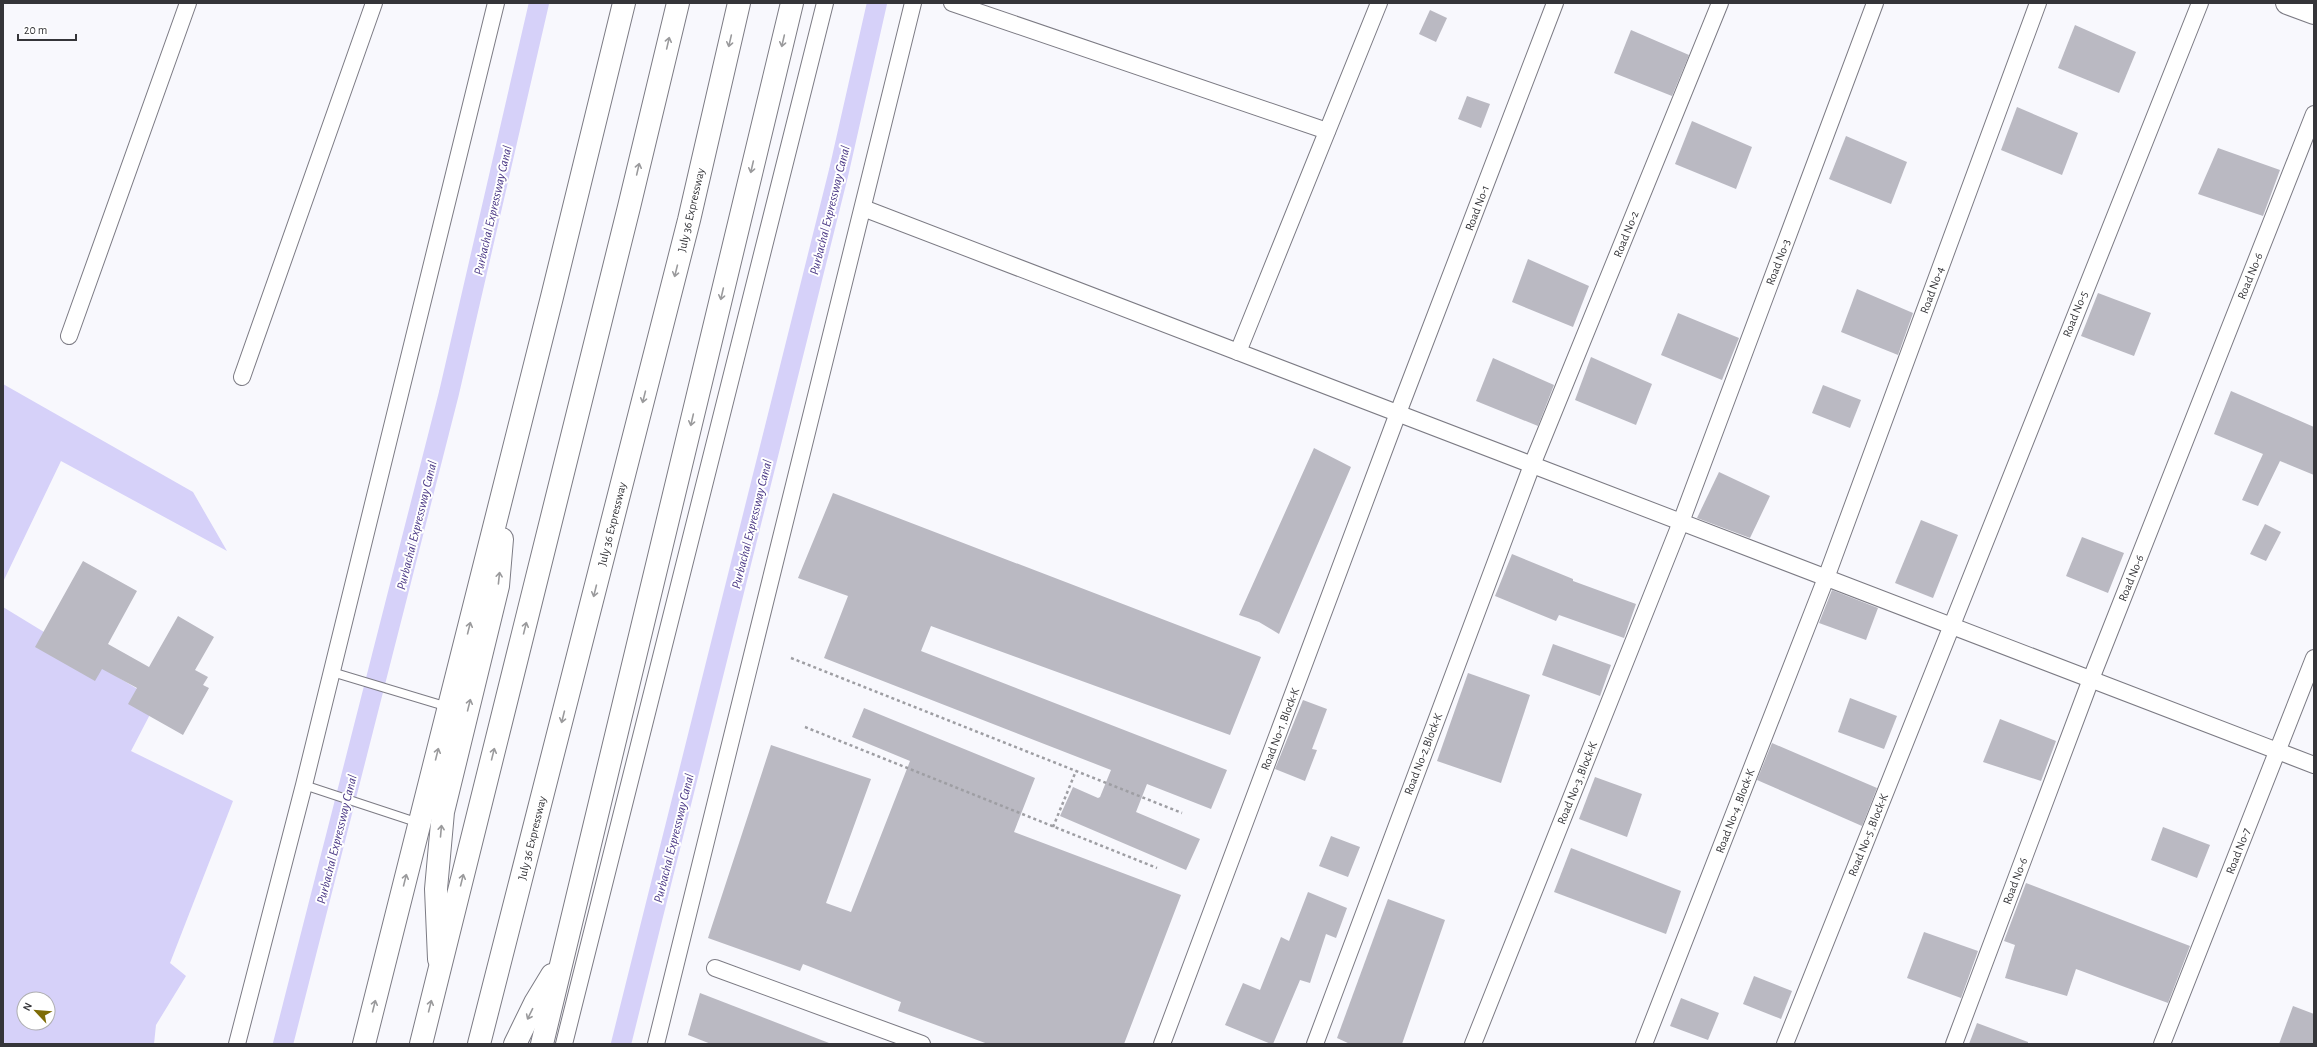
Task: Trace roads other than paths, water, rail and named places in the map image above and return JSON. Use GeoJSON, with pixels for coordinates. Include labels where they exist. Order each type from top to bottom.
{"type":"FeatureCollection","features":[{"type":"Feature","properties":{"kind":"main road"},"geometry":{"type":"LineString","coordinates":[[364,1044],[497,517],[624,3]]}},
{"type":"Feature","properties":{"kind":"main road"},"geometry":{"type":"LineString","coordinates":[[421,1044],[678,3]]}},
{"type":"Feature","properties":{"kind":"main road","name":"July 36 Expressway"},"geometry":{"type":"LineString","coordinates":[[479,1044],[689,220],[739,3]]}},
{"type":"Feature","properties":{"kind":"main road"},"geometry":{"type":"LineString","coordinates":[[542,1044],[792,3]]}},
{"type":"Feature","properties":{"kind":"main road"},"geometry":{"type":"LineString","coordinates":[[2287,3],[2314,13]]}},
{"type":"Feature","properties":{"kind":"main road"},"geometry":{"type":"LineString","coordinates":[[440,968],[436,888],[443,812],[498,586],[502,542],[497,517]]}},
{"type":"Feature","properties":{"kind":"main road"},"geometry":{"type":"LineString","coordinates":[[515,1044],[535,1003],[563,957]]}},
{"type":"Feature","properties":{"kind":"street"},"geometry":{"type":"LineString","coordinates":[[69,336],[188,3]]}},
{"type":"Feature","properties":{"kind":"street"},"geometry":{"type":"LineString","coordinates":[[242,377],[374,3]]}},
{"type":"Feature","properties":{"kind":"street"},"geometry":{"type":"LineString","coordinates":[[238,1044],[304,785],[496,3]]}},
{"type":"Feature","properties":{"kind":"street"},"geometry":{"type":"LineString","coordinates":[[564,1044],[825,3]]}},
{"type":"Feature","properties":{"kind":"street"},"geometry":{"type":"LineString","coordinates":[[656,1044],[913,3]]}},
{"type":"Feature","properties":{"kind":"street"},"geometry":{"type":"LineString","coordinates":[[952,3],[1327,131]]}},
{"type":"Feature","properties":{"kind":"street"},"geometry":{"type":"LineString","coordinates":[[1238,352],[1379,3]]}},
{"type":"Feature","properties":{"kind":"street","name":"Road No-1"},"geometry":{"type":"LineString","coordinates":[[1398,413],[1555,3]]}},
{"type":"Feature","properties":{"kind":"street","name":"Road No-2"},"geometry":{"type":"LineString","coordinates":[[1532,465],[1720,3]]}},
{"type":"Feature","properties":{"kind":"street","name":"Road No-3"},"geometry":{"type":"LineString","coordinates":[[1681,522],[1875,3]]}},
{"type":"Feature","properties":{"kind":"street","name":"Road No-4"},"geometry":{"type":"LineString","coordinates":[[1826,578],[2038,3]]}},
{"type":"Feature","properties":{"kind":"street","name":"Road No-5"},"geometry":{"type":"LineString","coordinates":[[1951,626],[2200,3]]}},
{"type":"Feature","properties":{"kind":"street","name":"Road No-6"},"geometry":{"type":"LineString","coordinates":[[1954,1044],[2091,679],[2314,114]]}},
{"type":"Feature","properties":{"kind":"street"},"geometry":{"type":"LineString","coordinates":[[863,208],[2314,765]]}},
{"type":"Feature","properties":{"kind":"street","name":"Road No-1 ,Block-K"},"geometry":{"type":"LineString","coordinates":[[1162,1044],[1398,413]]}},
{"type":"Feature","properties":{"kind":"street","name":"Road No-2,Block-K"},"geometry":{"type":"LineString","coordinates":[[1315,1044],[1532,465]]}},
{"type":"Feature","properties":{"kind":"street","name":"Road No-3 ,Block-K"},"geometry":{"type":"LineString","coordinates":[[1473,1044],[1681,522]]}},
{"type":"Feature","properties":{"kind":"street","name":"Road No-4 ,Block-K"},"geometry":{"type":"LineString","coordinates":[[1644,1044],[1826,578]]}},
{"type":"Feature","properties":{"kind":"street","name":"Road No-5 ,Block-K"},"geometry":{"type":"LineString","coordinates":[[1785,1044],[1951,626]]}},
{"type":"Feature","properties":{"kind":"street","name":"Road No-7"},"geometry":{"type":"LineString","coordinates":[[2162,1044],[2314,658]]}},
{"type":"Feature","properties":{"kind":"street"},"geometry":{"type":"LineString","coordinates":[[715,968],[922,1044]]}},
{"type":"Feature","properties":{"kind":"lane"},"geometry":{"type":"LineString","coordinates":[[332,672],[449,707]]}},
{"type":"Feature","properties":{"kind":"lane"},"geometry":{"type":"LineString","coordinates":[[304,785],[420,824]]}},
{"type":"Feature","properties":{"kind":"waterway","name":"Purbachal Expressway Canal"},"geometry":{"type":"LineString","coordinates":[[283,1044],[449,393],[539,3]]}},
{"type":"Feature","properties":{"kind":"waterway","name":"Purbachal Expressway Canal"},"geometry":{"type":"LineString","coordinates":[[621,1044],[839,171],[877,3]]}}]}
